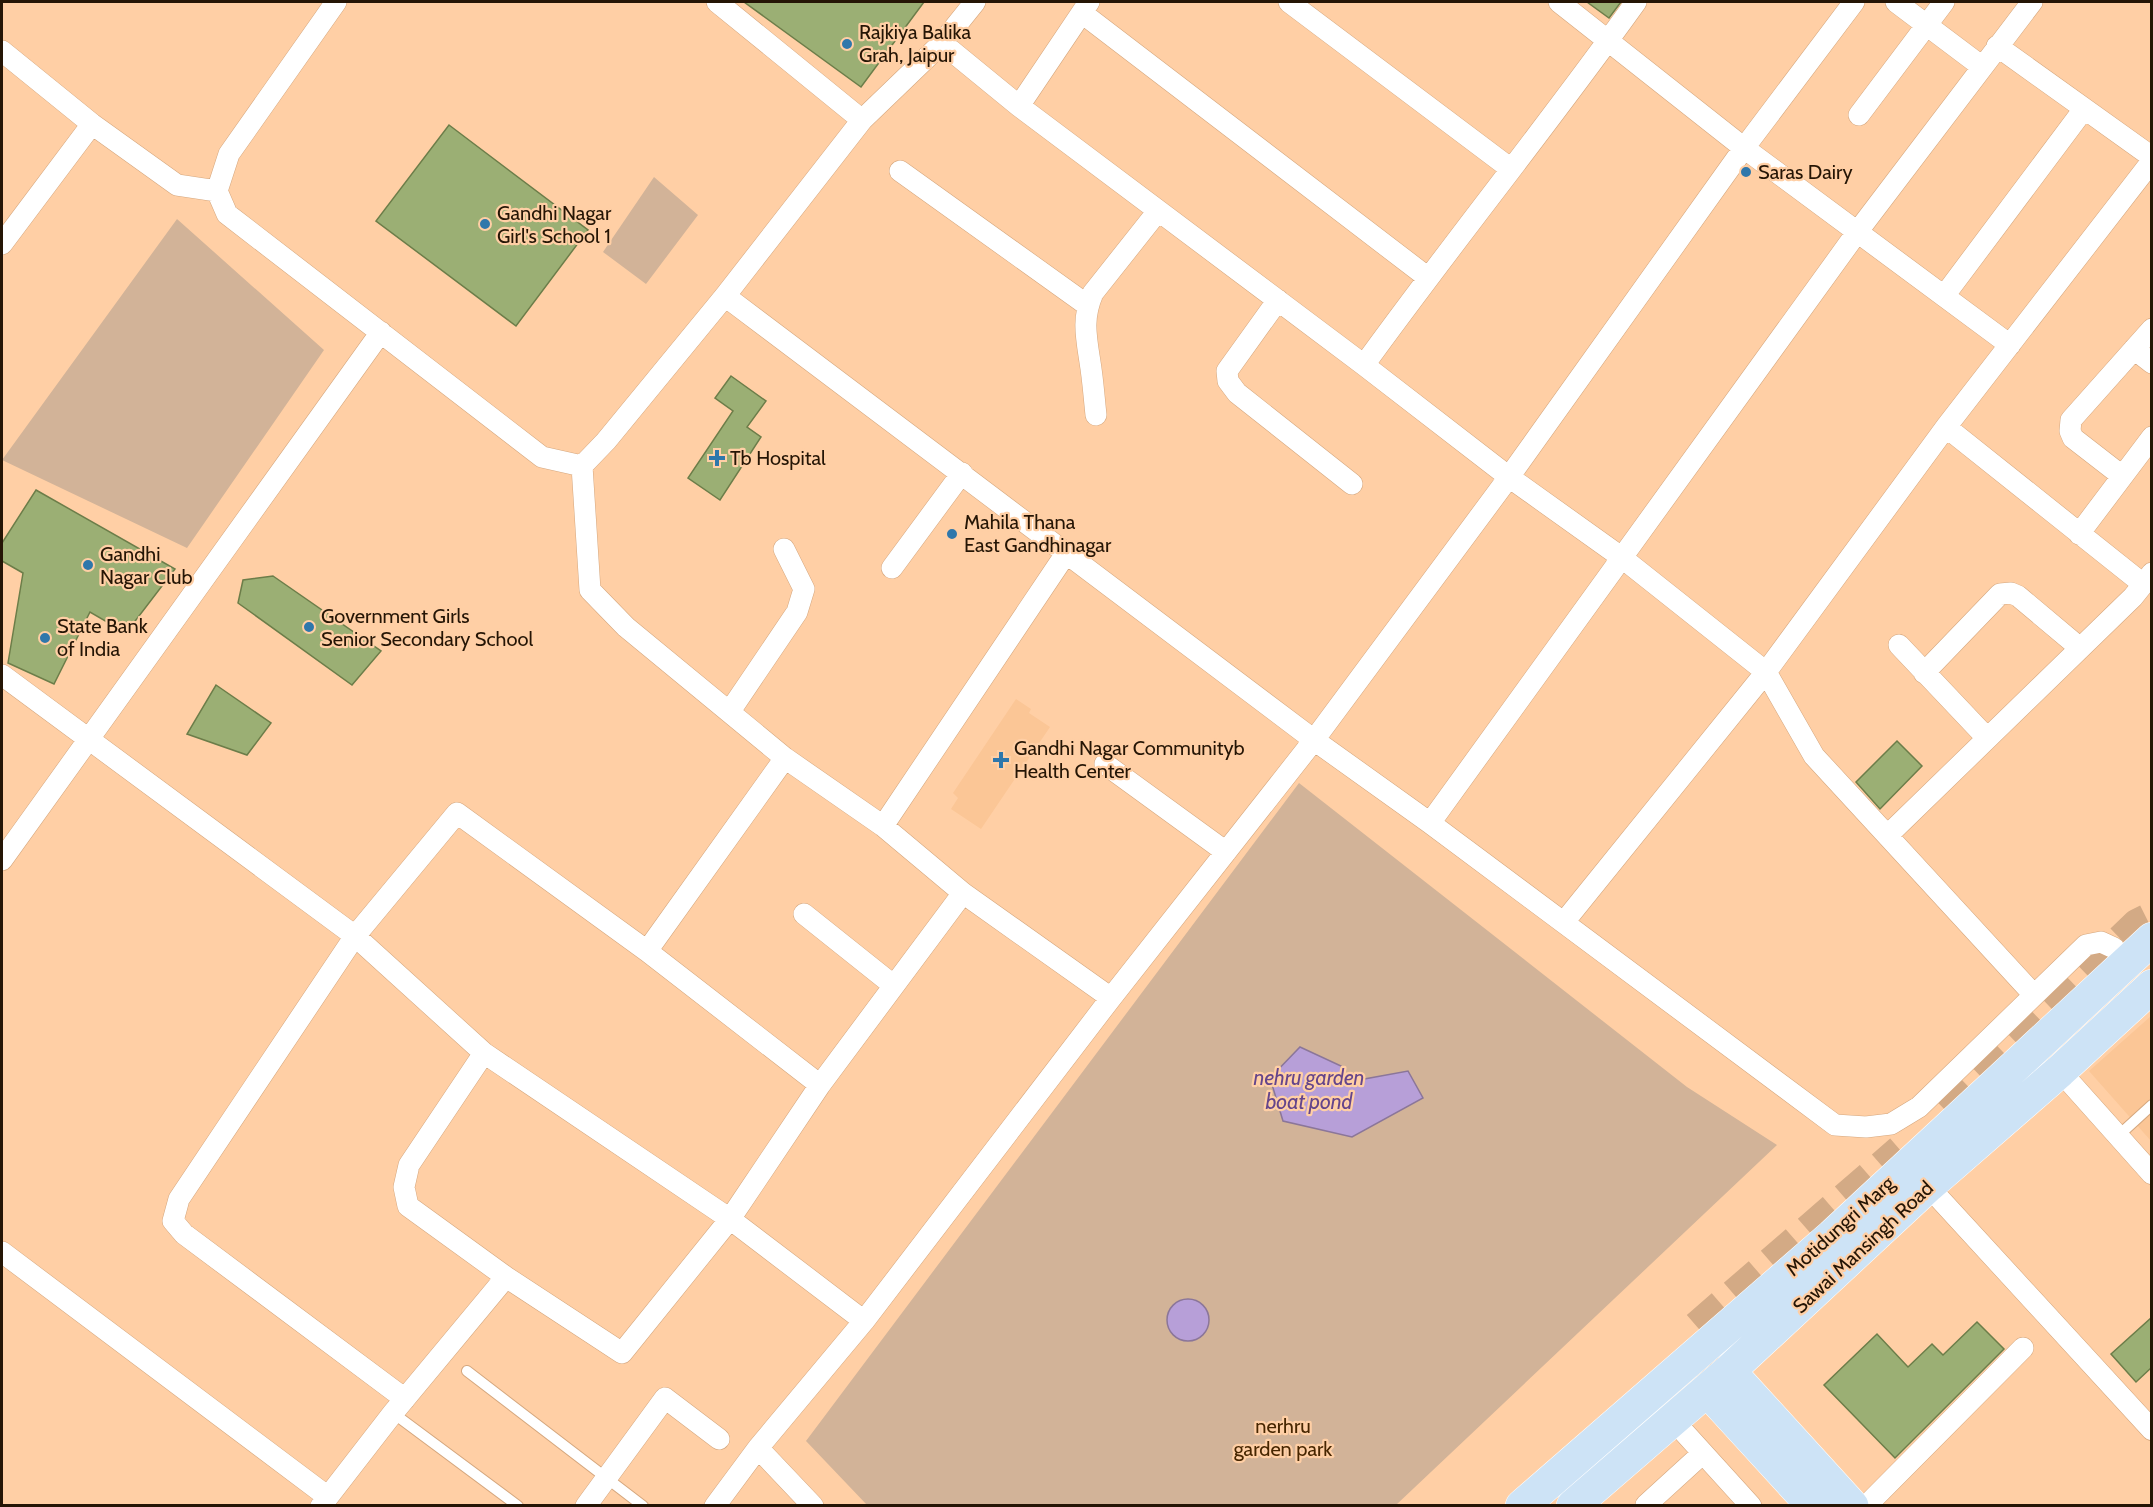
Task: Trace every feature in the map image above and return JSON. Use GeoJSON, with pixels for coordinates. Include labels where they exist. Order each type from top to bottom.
{"type":"FeatureCollection","features":[{"type":"Feature","properties":{"kind":"main road","name":"Motidungri Marg"},"geometry":{"type":"LineString","coordinates":[[1522,1506],[1832,1236],[2151,939]]}},
{"type":"Feature","properties":{"kind":"main road","name":"Sawai Mansingh Road"},"geometry":{"type":"LineString","coordinates":[[1573,1506],[1718,1381],[1928,1186],[2060,1071],[2151,986]]}},
{"type":"Feature","properties":{"kind":"main road"},"geometry":{"type":"LineString","coordinates":[[1718,1381],[1813,1506]]}},
{"type":"Feature","properties":{"kind":"main road"},"geometry":{"type":"LineString","coordinates":[[1718,1381],[1852,1506]]}},
{"type":"Feature","properties":{"kind":"street"},"geometry":{"type":"LineString","coordinates":[[717,2],[862,120]]}},
{"type":"Feature","properties":{"kind":"street"},"geometry":{"type":"LineString","coordinates":[[975,2],[942,43],[862,120],[725,296],[606,441],[582,466],[590,590],[626,627],[784,758],[882,826],[963,893],[1111,998]]}},
{"type":"Feature","properties":{"kind":"street"},"geometry":{"type":"LineString","coordinates":[[1289,2],[1511,169]]}},
{"type":"Feature","properties":{"kind":"street"},"geometry":{"type":"LineString","coordinates":[[1559,2],[1744,148],[2010,345]]}},
{"type":"Feature","properties":{"kind":"street"},"geometry":{"type":"LineString","coordinates":[[1364,365],[1427,277],[1636,2]]}},
{"type":"Feature","properties":{"kind":"street"},"geometry":{"type":"LineString","coordinates":[[715,1506],[758,1448],[864,1321],[1111,998],[1314,740],[1509,477],[1744,148],[1854,2]]}},
{"type":"Feature","properties":{"kind":"street"},"geometry":{"type":"LineString","coordinates":[[1896,2],[1982,66]]}},
{"type":"Feature","properties":{"kind":"street"},"geometry":{"type":"LineString","coordinates":[[1860,115],[1944,2]]}},
{"type":"Feature","properties":{"kind":"street"},"geometry":{"type":"LineString","coordinates":[[1430,823],[1858,231],[2032,2]]}},
{"type":"Feature","properties":{"kind":"street"},"geometry":{"type":"LineString","coordinates":[[325,5],[229,153],[217,190],[227,214],[542,457],[582,466]]}},
{"type":"Feature","properties":{"kind":"street"},"geometry":{"type":"LineString","coordinates":[[1018,106],[1086,7],[1427,277]]}},
{"type":"Feature","properties":{"kind":"street"},"geometry":{"type":"LineString","coordinates":[[942,43],[1018,106],[1278,300],[1509,477],[1621,557],[1766,672],[1814,756],[2034,995]]}},
{"type":"Feature","properties":{"kind":"street"},"geometry":{"type":"LineString","coordinates":[[1564,922],[1766,672],[1946,427],[2151,159],[1997,46]]}},
{"type":"Feature","properties":{"kind":"street"},"geometry":{"type":"LineString","coordinates":[[2,51],[92,124],[177,185],[217,190]]}},
{"type":"Feature","properties":{"kind":"street"},"geometry":{"type":"LineString","coordinates":[[1944,296],[2084,109]]}},
{"type":"Feature","properties":{"kind":"street"},"geometry":{"type":"LineString","coordinates":[[2,244],[92,124]]}},
{"type":"Feature","properties":{"kind":"street"},"geometry":{"type":"LineString","coordinates":[[900,171],[1088,305]]}},
{"type":"Feature","properties":{"kind":"street"},"geometry":{"type":"LineString","coordinates":[[1096,415],[1085,336],[1088,305],[1093,293],[1158,211]]}},
{"type":"Feature","properties":{"kind":"street"},"geometry":{"type":"LineString","coordinates":[[725,296],[1314,740],[1564,922],[1835,1125],[1866,1127],[1891,1124],[1919,1107],[2086,945],[2101,942],[2114,948]]}},
{"type":"Feature","properties":{"kind":"street"},"geometry":{"type":"LineString","coordinates":[[1278,300],[1227,371],[1228,381],[1237,393],[1352,484]]}},
{"type":"Feature","properties":{"kind":"street"},"geometry":{"type":"LineString","coordinates":[[2122,476],[2073,438],[2070,431],[2071,420],[2151,329]]}},
{"type":"Feature","properties":{"kind":"street"},"geometry":{"type":"LineString","coordinates":[[2,860],[381,333]]}},
{"type":"Feature","properties":{"kind":"street"},"geometry":{"type":"LineString","coordinates":[[2134,349],[2151,363]]}},
{"type":"Feature","properties":{"kind":"street"},"geometry":{"type":"LineString","coordinates":[[1888,835],[2133,597],[2147,578],[2079,534],[1946,427]]}},
{"type":"Feature","properties":{"kind":"street"},"geometry":{"type":"LineString","coordinates":[[2079,534],[2151,437]]}},
{"type":"Feature","properties":{"kind":"street"},"geometry":{"type":"LineString","coordinates":[[892,568],[962,473]]}},
{"type":"Feature","properties":{"kind":"street"},"geometry":{"type":"LineString","coordinates":[[730,711],[797,612],[804,589],[784,549]]}},
{"type":"Feature","properties":{"kind":"street"},"geometry":{"type":"LineString","coordinates":[[882,826],[1067,552]]}},
{"type":"Feature","properties":{"kind":"street"},"geometry":{"type":"LineString","coordinates":[[1924,673],[2000,594],[2011,593],[2018,596],[2080,648]]}},
{"type":"Feature","properties":{"kind":"street"},"geometry":{"type":"LineString","coordinates":[[1899,645],[1987,738]]}},
{"type":"Feature","properties":{"kind":"street"},"geometry":{"type":"LineString","coordinates":[[2,675],[355,936],[484,1053],[730,1219],[864,1321]]}},
{"type":"Feature","properties":{"kind":"street"},"geometry":{"type":"LineString","coordinates":[[647,951],[784,758]]}},
{"type":"Feature","properties":{"kind":"street"},"geometry":{"type":"LineString","coordinates":[[1105,764],[1226,852]]}},
{"type":"Feature","properties":{"kind":"street"},"geometry":{"type":"LineString","coordinates":[[399,1406],[184,1234],[173,1221],[179,1198],[355,936],[457,813],[647,951],[820,1085]]}},
{"type":"Feature","properties":{"kind":"street"},"geometry":{"type":"LineString","coordinates":[[484,1053],[409,1165],[404,1187],[408,1206],[506,1276],[622,1353],[730,1219],[820,1085],[963,893]]}},
{"type":"Feature","properties":{"kind":"street"},"geometry":{"type":"LineString","coordinates":[[804,914],[893,985]]}},
{"type":"Feature","properties":{"kind":"street"},"geometry":{"type":"LineString","coordinates":[[2060,1071],[2151,1174]]}},
{"type":"Feature","properties":{"kind":"street"},"geometry":{"type":"LineString","coordinates":[[1928,1186],[2151,1430]]}},
{"type":"Feature","properties":{"kind":"street"},"geometry":{"type":"LineString","coordinates":[[2,1252],[325,1502],[399,1406],[506,1276]]}},
{"type":"Feature","properties":{"kind":"street"},"geometry":{"type":"LineString","coordinates":[[1866,1506],[2023,1348]]}},
{"type":"Feature","properties":{"kind":"street"},"geometry":{"type":"LineString","coordinates":[[586,1506],[664,1398],[719,1439]]}},
{"type":"Feature","properties":{"kind":"street"},"geometry":{"type":"LineString","coordinates":[[1673,1420],[1750,1506]]}},
{"type":"Feature","properties":{"kind":"street"},"geometry":{"type":"LineString","coordinates":[[758,1448],[813,1506]]}},
{"type":"Feature","properties":{"kind":"street"},"geometry":{"type":"LineString","coordinates":[[1646,1505],[1703,1453]]}},
{"type":"Feature","properties":{"kind":"lane"},"geometry":{"type":"LineString","coordinates":[[2118,1136],[2151,1105]]}},
{"type":"Feature","properties":{"kind":"lane"},"geometry":{"type":"LineString","coordinates":[[466,1371],[644,1506]]}},
{"type":"Feature","properties":{"kind":"lane"},"geometry":{"type":"LineString","coordinates":[[399,1406],[518,1506]]}},
{"type":"Feature","properties":{"kind":"shaded area","name":"Gandhi Nagar Communityb Health Center"},"geometry":{"type":"Polygon","coordinates":[[[1016,699],[1031,709],[1029,713],[1050,727],[981,829],[951,809],[958,798],[953,793],[1016,699]]]}},
{"type":"Feature","properties":{"kind":"shaded area"},"geometry":{"type":"Polygon","coordinates":[[[2151,1016],[2151,1141],[2089,1071],[2151,1016]]]}},
{"type":"Feature","properties":{"kind":"green space"},"geometry":{"type":"Polygon","coordinates":[[[654,177],[698,215],[646,284],[603,252],[654,177]]]}},
{"type":"Feature","properties":{"kind":"green space"},"geometry":{"type":"Polygon","coordinates":[[[177,219],[324,350],[187,548],[2,460],[177,219]]]}},
{"type":"Feature","properties":{"kind":"green space","name":"nerhru garden park"},"geometry":{"type":"Polygon","coordinates":[[[1299,783],[1687,1087],[1777,1145],[1396,1505],[867,1505],[806,1441],[1299,783]]]}},
{"type":"Feature","properties":{"kind":"water","name":"nehru garden boat pond"},"geometry":{"type":"Polygon","coordinates":[[[1300,1047],[1341,1066],[1342,1083],[1408,1071],[1423,1098],[1352,1137],[1283,1121],[1270,1078],[1300,1047]]]}},
{"type":"Feature","properties":{"kind":"water"},"geometry":{"type":"Polygon","coordinates":[[[1188,1299],[1196,1300],[1203,1305],[1208,1312],[1208,1328],[1203,1335],[1196,1340],[1188,1341],[1180,1340],[1173,1335],[1168,1328],[1167,1320],[1168,1312],[1173,1305],[1180,1300],[1188,1299]]]}},
{"type":"Feature","properties":{"kind":"building","name":"Rajkiya Balika Grah, Jaipur"},"geometry":{"type":"Polygon","coordinates":[[[744,2],[924,2],[861,87],[744,2]]]}},
{"type":"Feature","properties":{"kind":"building"},"geometry":{"type":"Polygon","coordinates":[[[1587,2],[1621,2],[1609,18],[1587,2]]]}},
{"type":"Feature","properties":{"kind":"building"},"geometry":{"type":"Polygon","coordinates":[[[449,125],[588,230],[516,326],[376,221],[449,125]]]}},
{"type":"Feature","properties":{"kind":"building"},"geometry":{"type":"Polygon","coordinates":[[[731,376],[766,401],[747,427],[761,437],[720,500],[688,478],[733,411],[715,398],[731,376]]]}},
{"type":"Feature","properties":{"kind":"building","name":"Gandhi Nagar Club"},"geometry":{"type":"Polygon","coordinates":[[[36,490],[175,569],[126,633],[90,612],[54,684],[8,663],[23,573],[2,561],[2,543],[36,490]]]}},
{"type":"Feature","properties":{"kind":"building","name":"Government Girls Senior Secondary School"},"geometry":{"type":"Polygon","coordinates":[[[273,576],[381,651],[352,685],[238,603],[243,580],[273,576]]]}},
{"type":"Feature","properties":{"kind":"building"},"geometry":{"type":"Polygon","coordinates":[[[216,685],[271,723],[247,755],[187,734],[216,685]]]}},
{"type":"Feature","properties":{"kind":"building"},"geometry":{"type":"Polygon","coordinates":[[[1897,741],[1922,766],[1880,809],[1856,782],[1897,741]]]}},
{"type":"Feature","properties":{"kind":"building"},"geometry":{"type":"Polygon","coordinates":[[[2151,1318],[2151,1368],[2136,1382],[2111,1354],[2151,1318]]]}},
{"type":"Feature","properties":{"kind":"building"},"geometry":{"type":"Polygon","coordinates":[[[1977,1322],[2004,1349],[1895,1458],[1824,1385],[1877,1334],[1908,1367],[1932,1344],[1943,1355],[1977,1322]]]}},
{"type":"Feature","properties":{"kind":"tunnel"},"geometry":{"type":"LineString","coordinates":[[1945,1110],[2138,925],[2152,918]]}},
{"type":"Feature","properties":{"kind":"tunnel"},"geometry":{"type":"LineString","coordinates":[[1713,1370],[1694,1342],[1697,1328],[1901,1151]]}},
{"type":"Feature","properties":{"kind":"place","name":"Rajkiya Balika Grah, Jaipur"},"geometry":{"type":"Point","coordinates":[847,44]}},
{"type":"Feature","properties":{"kind":"place","name":"Saras Dairy"},"geometry":{"type":"Point","coordinates":[1746,172]}},
{"type":"Feature","properties":{"kind":"place","name":"Gandhi Nagar Girl's School 1"},"geometry":{"type":"Point","coordinates":[485,224]}},
{"type":"Feature","properties":{"kind":"place","name":"Tb Hospital"},"geometry":{"type":"Point","coordinates":[717,458]}},
{"type":"Feature","properties":{"kind":"place","name":"Mahila Thana East Gandhinagar"},"geometry":{"type":"Point","coordinates":[952,534]}},
{"type":"Feature","properties":{"kind":"place","name":"Gandhi Nagar Club"},"geometry":{"type":"Point","coordinates":[88,565]}},
{"type":"Feature","properties":{"kind":"place","name":"Government Girls Senior Secondary School"},"geometry":{"type":"Point","coordinates":[309,627]}},
{"type":"Feature","properties":{"kind":"place","name":"State Bank of India"},"geometry":{"type":"Point","coordinates":[45,638]}},
{"type":"Feature","properties":{"kind":"place","name":"Gandhi Nagar Communityb Health Center"},"geometry":{"type":"Point","coordinates":[1001,760]}}]}
